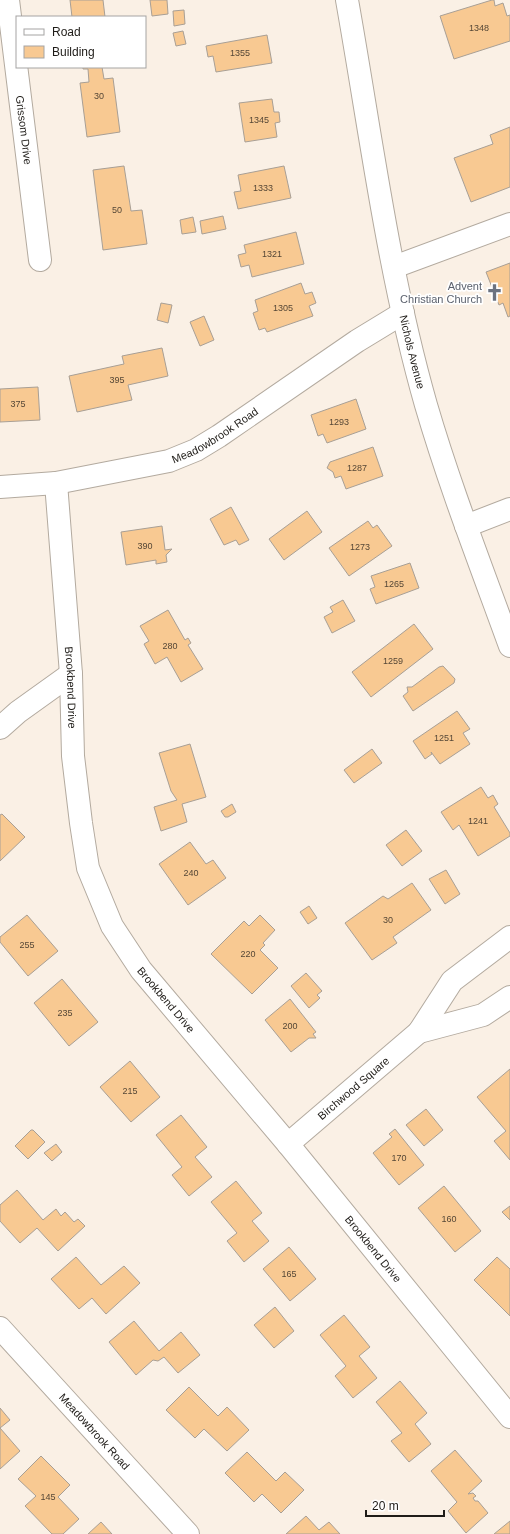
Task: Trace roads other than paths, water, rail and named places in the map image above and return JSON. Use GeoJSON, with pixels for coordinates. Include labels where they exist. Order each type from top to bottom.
{"type":"FeatureCollection","features":[{"type":"Feature","properties":{"kind":"street","name":"Grissom Drive"},"geometry":{"type":"LineString","coordinates":[[8,0],[16,65]]}},
{"type":"Feature","properties":{"kind":"street","name":"Nichols Avenue"},"geometry":{"type":"LineString","coordinates":[[347,0],[380,201],[403,313],[426,405],[466,526],[510,646]]}},
{"type":"Feature","properties":{"kind":"street","name":"Grissom Drive"},"geometry":{"type":"LineString","coordinates":[[16,68],[40,260]]}},
{"type":"Feature","properties":{"kind":"street"},"geometry":{"type":"LineString","coordinates":[[394,267],[510,224]]}},
{"type":"Feature","properties":{"kind":"street","name":"Meadowbrook Road"},"geometry":{"type":"LineString","coordinates":[[0,487],[56,483],[169,462],[196,450],[219,436],[357,341],[403,313]]}},
{"type":"Feature","properties":{"kind":"street","name":"Brookbend Drive"},"geometry":{"type":"LineString","coordinates":[[56,483],[71,674],[73,756],[88,868],[112,926],[141,970],[288,1144],[510,1416]]}},
{"type":"Feature","properties":{"kind":"street"},"geometry":{"type":"LineString","coordinates":[[466,526],[510,509]]}},
{"type":"Feature","properties":{"kind":"street"},"geometry":{"type":"LineString","coordinates":[[0,728],[18,712],[71,674]]}},
{"type":"Feature","properties":{"kind":"street","name":"Birchwood Square"},"geometry":{"type":"LineString","coordinates":[[288,1144],[419,1032],[452,981],[510,937]]}},
{"type":"Feature","properties":{"kind":"street","name":"Birchwood Square"},"geometry":{"type":"LineString","coordinates":[[419,1032],[483,1015],[510,997]]}},
{"type":"Feature","properties":{"kind":"street","name":"Meadowbrook Road"},"geometry":{"type":"LineString","coordinates":[[0,1328],[188,1534]]}},
{"type":"Feature","properties":{"kind":"place","name":"Advent Christian Church"},"geometry":{"type":"Point","coordinates":[495,292]}}]}
